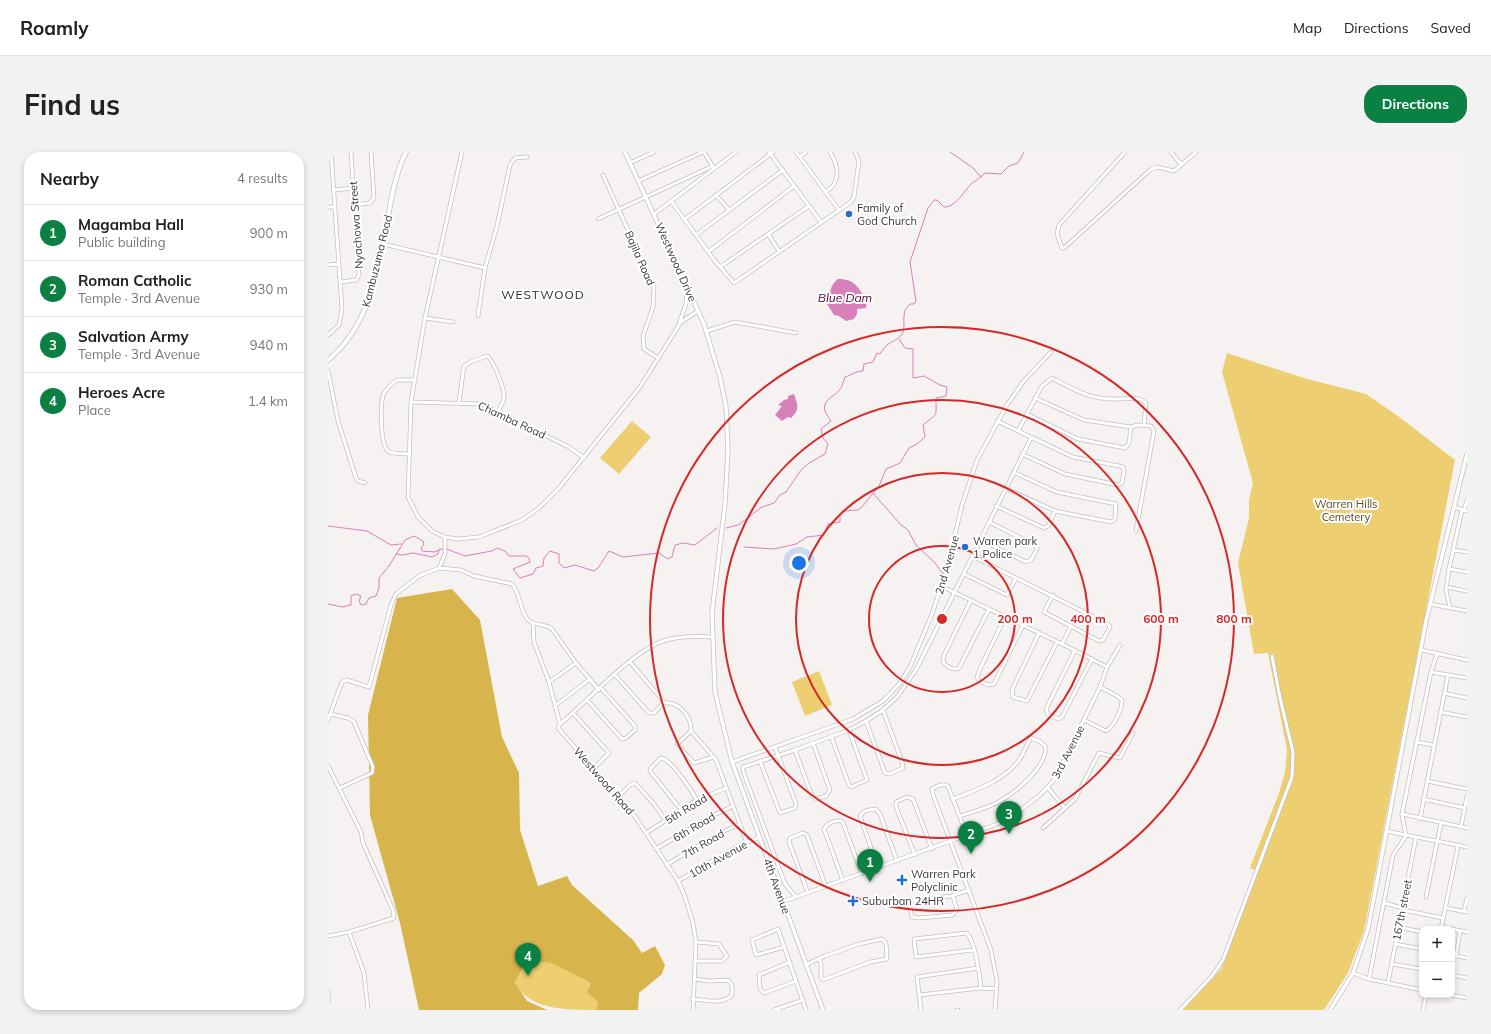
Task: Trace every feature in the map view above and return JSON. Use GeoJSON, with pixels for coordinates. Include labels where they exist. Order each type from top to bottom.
{"type":"FeatureCollection","features":[{"type":"Feature","properties":{"kind":"main road","name":"Kambuzuma Road"},"geometry":{"type":"LineString","coordinates":[[328,360],[351,336],[359,323],[370,296],[383,244],[394,185],[406,152]]}},
{"type":"Feature","properties":{"kind":"street"},"geometry":{"type":"LineString","coordinates":[[328,334],[339,325],[342,309],[332,152]]}},
{"type":"Feature","properties":{"kind":"street","name":"Nyachowa Street"},"geometry":{"type":"LineString","coordinates":[[340,282],[356,280],[359,277],[351,152]]}},
{"type":"Feature","properties":{"kind":"street"},"geometry":{"type":"LineString","coordinates":[[354,205],[370,203],[373,200],[371,152]]}},
{"type":"Feature","properties":{"kind":"street"},"geometry":{"type":"LineString","coordinates":[[439,568],[446,544],[445,537],[425,526],[411,505],[408,494],[411,402],[413,380],[425,318],[462,152]]}},
{"type":"Feature","properties":{"kind":"street","name":"Westwood Drive"},"geometry":{"type":"LineString","coordinates":[[445,537],[465,539],[479,537],[525,518],[539,508],[555,493],[640,387],[678,326],[684,319],[698,311],[625,152]]}},
{"type":"Feature","properties":{"kind":"street"},"geometry":{"type":"LineString","coordinates":[[630,163],[654,152]]}},
{"type":"Feature","properties":{"kind":"street"},"geometry":{"type":"LineString","coordinates":[[638,181],[703,152],[714,168]]}},
{"type":"Feature","properties":{"kind":"street"},"geometry":{"type":"LineString","coordinates":[[654,214],[736,152]]}},
{"type":"Feature","properties":{"kind":"street"},"geometry":{"type":"LineString","coordinates":[[796,152],[839,210]]}},
{"type":"Feature","properties":{"kind":"street"},"geometry":{"type":"LineString","coordinates":[[800,157],[806,152]]}},
{"type":"Feature","properties":{"kind":"street"},"geometry":{"type":"LineString","coordinates":[[826,192],[835,183],[837,171],[837,164],[830,152]]}},
{"type":"Feature","properties":{"kind":"street"},"geometry":{"type":"LineString","coordinates":[[671,202],[708,252],[734,283],[851,202],[854,197],[859,161],[855,152]]}},
{"type":"Feature","properties":{"kind":"street"},"geometry":{"type":"LineString","coordinates":[[1125,152],[1059,225],[1057,234],[1062,248],[1064,248],[1150,170],[1157,167],[1174,171],[1196,152]]}},
{"type":"Feature","properties":{"kind":"street"},"geometry":{"type":"LineString","coordinates":[[1171,152],[1180,163],[1183,163]]}},
{"type":"Feature","properties":{"kind":"street"},"geometry":{"type":"LineString","coordinates":[[685,219],[771,153],[821,222]]}},
{"type":"Feature","properties":{"kind":"street"},"geometry":{"type":"LineString","coordinates":[[478,316],[485,268],[510,164],[514,158],[527,157]]}},
{"type":"Feature","properties":{"kind":"street"},"geometry":{"type":"LineString","coordinates":[[598,219],[714,168]]}},
{"type":"Feature","properties":{"kind":"street"},"geometry":{"type":"LineString","coordinates":[[696,235],[783,170]]}},
{"type":"Feature","properties":{"kind":"street","name":"Bajila Road"},"geometry":{"type":"LineString","coordinates":[[603,175],[654,287],[653,307],[643,336],[643,346],[647,352],[658,358]]}},
{"type":"Feature","properties":{"kind":"street"},"geometry":{"type":"LineString","coordinates":[[708,252],[794,186]]}},
{"type":"Feature","properties":{"kind":"street"},"geometry":{"type":"LineString","coordinates":[[334,190],[353,188]]}},
{"type":"Feature","properties":{"kind":"street"},"geometry":{"type":"LineString","coordinates":[[716,195],[729,210]]}},
{"type":"Feature","properties":{"kind":"street"},"geometry":{"type":"LineString","coordinates":[[720,267],[810,206]]}},
{"type":"Feature","properties":{"kind":"street"},"geometry":{"type":"LineString","coordinates":[[328,207],[335,207]]}},
{"type":"Feature","properties":{"kind":"street"},"geometry":{"type":"LineString","coordinates":[[768,234],[779,251]]}},
{"type":"Feature","properties":{"kind":"street"},"geometry":{"type":"LineString","coordinates":[[383,244],[485,268]]}},
{"type":"Feature","properties":{"kind":"street"},"geometry":{"type":"LineString","coordinates":[[328,265],[338,264]]}},
{"type":"Feature","properties":{"kind":"street"},"geometry":{"type":"LineString","coordinates":[[678,326],[686,304],[687,287]]}},
{"type":"Feature","properties":{"kind":"street","name":"4th Avenue"},"geometry":{"type":"LineString","coordinates":[[698,311],[707,331],[724,393],[728,450],[725,504],[713,600],[712,637],[715,692],[732,762],[782,902],[823,1010]]}},
{"type":"Feature","properties":{"kind":"street"},"geometry":{"type":"LineString","coordinates":[[425,318],[453,322]]}},
{"type":"Feature","properties":{"kind":"street"},"geometry":{"type":"LineString","coordinates":[[707,331],[735,322],[796,333]]}},
{"type":"Feature","properties":{"kind":"street","name":"2nd Avenue"},"geometry":{"type":"LineString","coordinates":[[732,762],[853,719],[883,701],[900,683],[910,666],[923,636],[941,586],[968,487],[978,460],[997,421],[1007,405],[1023,382],[1051,352]]}},
{"type":"Feature","properties":{"kind":"street"},"geometry":{"type":"LineString","coordinates":[[459,402],[464,366],[470,362],[487,356],[491,360],[504,393],[504,400],[498,412]]}},
{"type":"Feature","properties":{"kind":"street"},"geometry":{"type":"LineString","coordinates":[[328,371],[338,422],[356,478],[358,481],[365,483]]}},
{"type":"Feature","properties":{"kind":"street"},"geometry":{"type":"LineString","coordinates":[[1018,431],[1042,386],[1052,378],[1092,397],[1114,400],[1134,398],[1143,400],[1146,403],[1144,425]]}},
{"type":"Feature","properties":{"kind":"street"},"geometry":{"type":"LineString","coordinates":[[410,454],[391,452],[386,448],[382,433],[383,399],[384,393],[397,380],[413,380]]}},
{"type":"Feature","properties":{"kind":"street"},"geometry":{"type":"LineString","coordinates":[[1035,398],[1084,420],[1131,427],[1144,425],[1150,426],[1154,434],[1136,531]]}},
{"type":"Feature","properties":{"kind":"street","name":"Chamba Road"},"geometry":{"type":"LineString","coordinates":[[411,402],[459,402],[481,404],[569,447],[584,458]]}},
{"type":"Feature","properties":{"kind":"street"},"geometry":{"type":"LineString","coordinates":[[1027,414],[1078,438],[1125,448],[1129,443],[1131,427]]}},
{"type":"Feature","properties":{"kind":"street"},"geometry":{"type":"LineString","coordinates":[[997,421],[1073,457],[1123,467],[1124,471],[1122,483],[1118,485],[1065,474],[1022,454]]}},
{"type":"Feature","properties":{"kind":"street"},"geometry":{"type":"LineString","coordinates":[[743,767],[849,730],[883,710],[897,697],[910,680],[1031,438]]}},
{"type":"Feature","properties":{"kind":"street"},"geometry":{"type":"LineString","coordinates":[[1331,1010],[1353,973],[1368,928],[1430,604],[1467,454]]}},
{"type":"Feature","properties":{"kind":"street"},"geometry":{"type":"LineString","coordinates":[[1005,488],[1055,512],[1111,522],[1115,520],[1116,504],[1057,492],[1013,472]]}},
{"type":"Feature","properties":{"kind":"street"},"geometry":{"type":"LineString","coordinates":[[1450,608],[1446,587],[1453,550],[1467,500]]}},
{"type":"Feature","properties":{"kind":"street"},"geometry":{"type":"LineString","coordinates":[[996,506],[1044,528],[1048,526],[1055,512]]}},
{"type":"Feature","properties":{"kind":"street"},"geometry":{"type":"LineString","coordinates":[[1454,507],[1464,510]]}},
{"type":"Feature","properties":{"kind":"street"},"geometry":{"type":"LineString","coordinates":[[980,540],[1026,562],[1030,561],[1036,551],[1035,545],[989,522]]}},
{"type":"Feature","properties":{"kind":"street"},"geometry":{"type":"LineString","coordinates":[[1453,550],[1467,552]]}},
{"type":"Feature","properties":{"kind":"street"},"geometry":{"type":"LineString","coordinates":[[972,556],[1053,595],[1108,624],[1110,628],[1103,640],[1099,641],[1044,612],[1053,595]]}},
{"type":"Feature","properties":{"kind":"street"},"geometry":{"type":"LineString","coordinates":[[328,720],[342,682],[347,680],[370,686],[391,605],[396,594],[419,576],[439,568],[461,570],[474,576],[511,583],[515,587],[526,617],[533,623],[547,625],[552,628],[576,663],[635,726],[635,730],[626,738],[622,739],[588,701]]}},
{"type":"Feature","properties":{"kind":"street"},"geometry":{"type":"LineString","coordinates":[[1449,569],[1467,572]]}},
{"type":"Feature","properties":{"kind":"street"},"geometry":{"type":"LineString","coordinates":[[964,574],[1007,595],[1016,578]]}},
{"type":"Feature","properties":{"kind":"street"},"geometry":{"type":"LineString","coordinates":[[941,586],[1075,650],[1106,667]]}},
{"type":"Feature","properties":{"kind":"street"},"geometry":{"type":"LineString","coordinates":[[1446,587],[1467,591]]}},
{"type":"Feature","properties":{"kind":"street"},"geometry":{"type":"LineString","coordinates":[[971,600],[944,655],[943,661],[945,665],[954,669],[959,668],[989,609]]}},
{"type":"Feature","properties":{"kind":"street"},"geometry":{"type":"LineString","coordinates":[[1430,604],[1467,611]]}},
{"type":"Feature","properties":{"kind":"street"},"geometry":{"type":"LineString","coordinates":[[1005,617],[980,669],[977,677],[979,681],[988,685],[994,684],[1023,625]]}},
{"type":"Feature","properties":{"kind":"street"},"geometry":{"type":"LineString","coordinates":[[533,623],[534,642],[549,682],[560,724],[588,701],[630,662],[649,648],[664,641],[687,637],[712,637]]}},
{"type":"Feature","properties":{"kind":"street"},"geometry":{"type":"LineString","coordinates":[[1062,644],[1071,626]]}},
{"type":"Feature","properties":{"kind":"street"},"geometry":{"type":"LineString","coordinates":[[1039,633],[1011,692],[1013,697],[1026,701],[1057,642]]}},
{"type":"Feature","properties":{"kind":"street"},"geometry":{"type":"LineString","coordinates":[[923,636],[930,640]]}},
{"type":"Feature","properties":{"kind":"street","name":"3rd Avenue"},"geometry":{"type":"LineString","coordinates":[[782,902],[932,849],[1010,819],[1048,788],[1058,772],[1100,687],[1106,667],[1120,645]]}},
{"type":"Feature","properties":{"kind":"street"},"geometry":{"type":"LineString","coordinates":[[1075,650],[1046,708],[1048,715],[1059,719],[1062,717],[1092,659]]}},
{"type":"Feature","properties":{"kind":"street"},"geometry":{"type":"LineString","coordinates":[[1421,650],[1467,660]]}},
{"type":"Feature","properties":{"kind":"street"},"geometry":{"type":"LineString","coordinates":[[1369,979],[1394,852],[1406,836],[1402,814],[1431,672],[1438,654]]}},
{"type":"Feature","properties":{"kind":"street"},"geometry":{"type":"LineString","coordinates":[[1180,1010],[1212,976],[1223,960],[1292,777],[1293,752],[1272,656]]}},
{"type":"Feature","properties":{"kind":"street"},"geometry":{"type":"LineString","coordinates":[[630,662],[664,703]]}},
{"type":"Feature","properties":{"kind":"street"},"geometry":{"type":"LineString","coordinates":[[549,682],[576,663]]}},
{"type":"Feature","properties":{"kind":"street"},"geometry":{"type":"LineString","coordinates":[[1431,672],[1467,678]]}},
{"type":"Feature","properties":{"kind":"street"},"geometry":{"type":"LineString","coordinates":[[615,675],[650,714],[654,713],[664,703],[673,703],[685,712],[691,722],[691,731],[714,757],[746,843]]}},
{"type":"Feature","properties":{"kind":"street"},"geometry":{"type":"LineString","coordinates":[[1420,819],[1433,745],[1448,675]]}},
{"type":"Feature","properties":{"kind":"street"},"geometry":{"type":"LineString","coordinates":[[556,705],[590,679]]}},
{"type":"Feature","properties":{"kind":"street"},"geometry":{"type":"LineString","coordinates":[[1084,720],[1106,731],[1112,725],[1122,704],[1122,700],[1118,696],[1100,687]]}},
{"type":"Feature","properties":{"kind":"street"},"geometry":{"type":"LineString","coordinates":[[1444,693],[1467,698]]}},
{"type":"Feature","properties":{"kind":"street"},"geometry":{"type":"LineString","coordinates":[[866,721],[885,773],[889,774],[903,768],[883,710]]}},
{"type":"Feature","properties":{"kind":"street"},"geometry":{"type":"LineString","coordinates":[[1440,712],[1467,717]]}},
{"type":"Feature","properties":{"kind":"street"},"geometry":{"type":"LineString","coordinates":[[573,713],[609,754],[594,768]]}},
{"type":"Feature","properties":{"kind":"street"},"geometry":{"type":"LineString","coordinates":[[330,714],[348,718],[354,722],[372,767],[372,773],[340,788]]}},
{"type":"Feature","properties":{"kind":"street"},"geometry":{"type":"LineString","coordinates":[[853,719],[856,726]]}},
{"type":"Feature","properties":{"kind":"street","name":"Westwood Road"},"geometry":{"type":"LineString","coordinates":[[560,724],[559,731],[619,796],[678,881],[689,909],[696,942],[692,1010]]}},
{"type":"Feature","properties":{"kind":"street"},"geometry":{"type":"LineString","coordinates":[[831,736],[849,785],[852,787],[867,780],[849,730]]}},
{"type":"Feature","properties":{"kind":"street"},"geometry":{"type":"LineString","coordinates":[[691,731],[677,744],[692,762],[697,764],[714,757]]}},
{"type":"Feature","properties":{"kind":"street"},"geometry":{"type":"LineString","coordinates":[[1043,828],[1066,808],[1078,795],[1099,754],[1101,753],[1120,758],[1134,733]]}},
{"type":"Feature","properties":{"kind":"street"},"geometry":{"type":"LineString","coordinates":[[953,799],[991,784],[1004,774],[1020,760],[1031,738],[1039,741],[1045,746],[1045,753],[1033,775],[1001,801],[960,816]]}},
{"type":"Feature","properties":{"kind":"street"},"geometry":{"type":"LineString","coordinates":[[1416,742],[1433,745]]}},
{"type":"Feature","properties":{"kind":"street"},"geometry":{"type":"LineString","coordinates":[[795,750],[812,796],[816,799],[826,796],[830,790],[813,743]]}},
{"type":"Feature","properties":{"kind":"street"},"geometry":{"type":"LineString","coordinates":[[760,761],[780,813],[795,808],[796,804],[775,747]]}},
{"type":"Feature","properties":{"kind":"street"},"geometry":{"type":"LineString","coordinates":[[682,810],[650,771],[661,758],[666,760],[679,774],[697,800]]}},
{"type":"Feature","properties":{"kind":"street"},"geometry":{"type":"LineString","coordinates":[[740,760],[785,884],[796,897]]}},
{"type":"Feature","properties":{"kind":"street"},"geometry":{"type":"LineString","coordinates":[[328,766],[361,832],[364,843],[393,910],[394,918],[349,932],[328,936]]}},
{"type":"Feature","properties":{"kind":"street"},"geometry":{"type":"LineString","coordinates":[[1427,782],[1467,789]]}},
{"type":"Feature","properties":{"kind":"street"},"geometry":{"type":"LineString","coordinates":[[619,796],[635,783],[654,804],[666,821]]}},
{"type":"Feature","properties":{"kind":"street"},"geometry":{"type":"LineString","coordinates":[[967,836],[950,789],[946,785],[932,789],[991,950],[997,988],[995,1010]]}},
{"type":"Feature","properties":{"kind":"street","name":"5th Road"},"geometry":{"type":"LineString","coordinates":[[646,833],[697,800],[726,788]]}},
{"type":"Feature","properties":{"kind":"street"},"geometry":{"type":"LineString","coordinates":[[1048,788],[1066,808]]}},
{"type":"Feature","properties":{"kind":"street"},"geometry":{"type":"LineString","coordinates":[[1461,827],[1467,796]]}},
{"type":"Feature","properties":{"kind":"street"},"geometry":{"type":"LineString","coordinates":[[915,855],[896,807],[896,802],[908,797],[913,799],[932,849]]}},
{"type":"Feature","properties":{"kind":"street"},"geometry":{"type":"LineString","coordinates":[[1423,799],[1465,808]]}},
{"type":"Feature","properties":{"kind":"street","name":"6th Road"},"geometry":{"type":"LineString","coordinates":[[656,849],[708,818],[733,806]]}},
{"type":"Feature","properties":{"kind":"street"},"geometry":{"type":"LineString","coordinates":[[878,868],[860,816],[863,812],[876,808],[880,814],[897,861]]}},
{"type":"Feature","properties":{"kind":"street"},"geometry":{"type":"LineString","coordinates":[[1402,814],[1467,828]]}},
{"type":"Feature","properties":{"kind":"street"},"geometry":{"type":"LineString","coordinates":[[843,881],[824,829],[827,825],[838,820],[842,823],[862,874]]}},
{"type":"Feature","properties":{"kind":"street"},"geometry":{"type":"LineString","coordinates":[[1426,897],[1441,823]]}},
{"type":"Feature","properties":{"kind":"street","name":"7th Road"},"geometry":{"type":"LineString","coordinates":[[666,865],[720,833],[740,824]]}},
{"type":"Feature","properties":{"kind":"street"},"geometry":{"type":"LineString","coordinates":[[1386,831],[1467,848]]}},
{"type":"Feature","properties":{"kind":"street"},"geometry":{"type":"LineString","coordinates":[[808,893],[789,842],[790,838],[799,834],[803,833],[807,835],[826,887]]}},
{"type":"Feature","properties":{"kind":"street","name":"10th Avenue"},"geometry":{"type":"LineString","coordinates":[[678,881],[736,847],[760,837]]}},
{"type":"Feature","properties":{"kind":"street","name":"167th street"},"geometry":{"type":"LineString","coordinates":[[1388,983],[1416,837]]}},
{"type":"Feature","properties":{"kind":"street"},"geometry":{"type":"LineString","coordinates":[[1441,926],[1458,846]]}},
{"type":"Feature","properties":{"kind":"street"},"geometry":{"type":"LineString","coordinates":[[954,896],[957,910],[952,915],[919,918],[912,917],[909,903],[912,901],[954,896],[969,890]]}},
{"type":"Feature","properties":{"kind":"street"},"geometry":{"type":"LineString","coordinates":[[1446,908],[1466,911],[1467,898]]}},
{"type":"Feature","properties":{"kind":"street"},"geometry":{"type":"LineString","coordinates":[[1384,904],[1408,912],[1443,918]]}},
{"type":"Feature","properties":{"kind":"street"},"geometry":{"type":"LineString","coordinates":[[1398,927],[1419,931]]}},
{"type":"Feature","properties":{"kind":"street"},"geometry":{"type":"LineString","coordinates":[[784,947],[756,956],[752,939],[778,929],[806,1010]]}},
{"type":"Feature","properties":{"kind":"street"},"geometry":{"type":"LineString","coordinates":[[1455,930],[1467,932]]}},
{"type":"Feature","properties":{"kind":"street"},"geometry":{"type":"LineString","coordinates":[[1455,951],[1460,931]]}},
{"type":"Feature","properties":{"kind":"street"},"geometry":{"type":"LineString","coordinates":[[349,932],[364,973],[368,1010]]}},
{"type":"Feature","properties":{"kind":"street"},"geometry":{"type":"LineString","coordinates":[[973,950],[916,957],[914,938],[965,932],[969,935],[978,968],[981,988]]}},
{"type":"Feature","properties":{"kind":"street"},"geometry":{"type":"LineString","coordinates":[[806,965],[819,959],[872,940],[882,939],[886,943],[887,959],[870,962],[823,980],[820,978],[821,964],[819,959]]}},
{"type":"Feature","properties":{"kind":"street"},"geometry":{"type":"LineString","coordinates":[[695,961],[722,961],[727,956],[719,944],[696,942]]}},
{"type":"Feature","properties":{"kind":"street"},"geometry":{"type":"LineString","coordinates":[[1395,944],[1419,948]]}},
{"type":"Feature","properties":{"kind":"street"},"geometry":{"type":"LineString","coordinates":[[1455,955],[1467,958]]}},
{"type":"Feature","properties":{"kind":"street"},"geometry":{"type":"LineString","coordinates":[[790,962],[760,975],[760,989],[764,993],[796,981]]}},
{"type":"Feature","properties":{"kind":"street"},"geometry":{"type":"LineString","coordinates":[[1392,964],[1419,968]]}},
{"type":"Feature","properties":{"kind":"street"},"geometry":{"type":"LineString","coordinates":[[921,1010],[917,977],[978,968]]}},
{"type":"Feature","properties":{"kind":"street"},"geometry":{"type":"LineString","coordinates":[[1353,973],[1369,979],[1419,989]]}},
{"type":"Feature","properties":{"kind":"street"},"geometry":{"type":"LineString","coordinates":[[1455,976],[1467,978]]}},
{"type":"Feature","properties":{"kind":"street"},"geometry":{"type":"LineString","coordinates":[[692,999],[712,1001],[726,1000],[730,998],[732,992],[732,984],[728,980],[710,981],[694,979]]}},
{"type":"Feature","properties":{"kind":"street"},"geometry":{"type":"LineString","coordinates":[[919,995],[981,988],[997,988]]}},
{"type":"Feature","properties":{"kind":"street"},"geometry":{"type":"LineString","coordinates":[[328,992],[329,1010]]}},
{"type":"Feature","properties":{"kind":"street"},"geometry":{"type":"LineString","coordinates":[[1455,996],[1467,997]]}},
{"type":"Feature","properties":{"kind":"street"},"geometry":{"type":"LineString","coordinates":[[1423,1010],[1425,998]]}},
{"type":"Feature","properties":{"kind":"street"},"geometry":{"type":"LineString","coordinates":[[774,1010],[803,1000]]}},
{"type":"Feature","properties":{"kind":"green space","name":"Warren Hills Cemetery"},"geometry":{"type":"Polygon","coordinates":[[[1227,353],[1307,379],[1366,394],[1398,416],[1455,460],[1364,931],[1348,973],[1324,1010],[1182,1010],[1221,969],[1257,871],[1250,868],[1279,793],[1285,772],[1287,750],[1268,653],[1254,654],[1238,563],[1249,518],[1249,500],[1253,483],[1222,372],[1227,353]]]}},
{"type":"Feature","properties":{"kind":"green space"},"geometry":{"type":"Polygon","coordinates":[[[632,421],[651,437],[619,474],[600,458],[632,421]]]}},
{"type":"Feature","properties":{"kind":"green space"},"geometry":{"type":"Polygon","coordinates":[[[819,671],[832,705],[805,716],[792,682],[819,671]]]}},
{"type":"Feature","properties":{"kind":"green space"},"geometry":{"type":"Polygon","coordinates":[[[534,961],[551,963],[591,983],[598,1002],[596,1010],[561,1009],[550,1007],[529,999],[521,992],[515,983],[524,965],[534,961]]]}},
{"type":"Feature","properties":{"kind":"shaded area"},"geometry":{"type":"Polygon","coordinates":[[[452,589],[480,620],[502,737],[519,773],[520,830],[538,886],[567,876],[572,885],[633,940],[642,953],[655,946],[665,965],[662,974],[639,993],[638,1010],[596,1010],[598,1002],[587,992],[591,983],[551,963],[534,961],[524,965],[515,983],[527,1001],[547,1010],[419,1010],[400,923],[370,815],[368,715],[397,598],[452,589]]]}},
{"type":"Feature","properties":{"kind":"water","name":"Blue Dam"},"geometry":{"type":"Polygon","coordinates":[[[838,279],[844,279],[856,285],[867,301],[866,308],[857,309],[857,314],[854,319],[846,321],[839,316],[834,315],[827,304],[833,284],[838,279]]]}},
{"type":"Feature","properties":{"kind":"water"},"geometry":{"type":"Polygon","coordinates":[[[794,394],[797,404],[796,412],[791,418],[788,417],[782,421],[775,415],[782,406],[778,405],[784,400],[788,399],[788,396],[794,394]]]}},
{"type":"Feature","properties":{"kind":"waterway"},"geometry":{"type":"LineString","coordinates":[[950,152],[973,168],[981,177]]}},
{"type":"Feature","properties":{"kind":"waterway"},"geometry":{"type":"LineString","coordinates":[[726,528],[738,525],[762,507],[774,503],[780,495],[786,492],[801,470],[809,463],[825,454],[828,444],[823,438],[821,429],[831,421],[826,414],[825,404],[839,391],[845,377],[856,372],[863,371],[864,364],[873,362],[877,353],[880,354],[886,346],[902,335],[904,329],[905,310],[910,304],[914,304],[916,301],[910,262],[928,208],[934,200],[937,200],[944,207],[952,205],[960,198],[972,183],[985,173],[1001,174],[1009,166],[1018,163],[1024,152]]}},
{"type":"Feature","properties":{"kind":"waterway"},"geometry":{"type":"LineString","coordinates":[[744,547],[774,549],[796,544],[807,537],[824,535],[828,524],[840,522],[840,515],[843,511],[858,510],[862,507],[879,486],[886,469],[900,463],[909,448],[917,444],[925,437],[923,425],[934,416],[936,412],[936,398],[946,396],[947,387],[940,385],[924,376],[913,378],[913,349],[905,348],[899,339]]}},
{"type":"Feature","properties":{"kind":"waterway"},"geometry":{"type":"LineString","coordinates":[[873,493],[901,525],[908,530],[916,545],[935,563],[943,574]]}},
{"type":"Feature","properties":{"kind":"waterway"},"geometry":{"type":"LineString","coordinates":[[328,526],[367,531],[391,545],[401,544]]}},
{"type":"Feature","properties":{"kind":"waterway"},"geometry":{"type":"LineString","coordinates":[[328,604],[342,607],[351,605],[351,596],[356,594],[361,596],[359,601],[361,605],[366,604],[369,598],[376,596],[379,588],[379,578],[389,566],[405,540],[414,536],[423,541],[424,544],[421,548],[422,551],[435,552],[444,548],[465,556],[492,551],[497,548],[505,551],[509,556],[526,556],[529,558],[530,562],[513,569],[520,578],[533,574],[536,568],[543,566],[544,558],[550,551],[559,554],[559,563],[564,568],[575,565],[594,571],[598,568],[609,551],[623,557],[659,553],[668,559],[672,557],[675,545],[683,543],[695,545],[717,528]]}},
{"type":"Feature","properties":{"kind":"waterway"},"geometry":{"type":"LineString","coordinates":[[396,554],[402,555],[413,553],[432,557],[438,554],[439,549]]}},
{"type":"Feature","properties":{"kind":"place","name":"Family of God Church"},"geometry":{"type":"Point","coordinates":[849,214]}},
{"type":"Feature","properties":{"kind":"place","name":"Warren park 1 Police"},"geometry":{"type":"Point","coordinates":[965,547]}},
{"type":"Feature","properties":{"kind":"place","name":"Salvation Army"},"geometry":{"type":"Point","coordinates":[1009,834]}},
{"type":"Feature","properties":{"kind":"place","name":"Roman Catholic"},"geometry":{"type":"Point","coordinates":[971,854]}},
{"type":"Feature","properties":{"kind":"place","name":"Warren Park Polyclinic"},"geometry":{"type":"Point","coordinates":[902,880]}},
{"type":"Feature","properties":{"kind":"place","name":"Magamba Hall"},"geometry":{"type":"Point","coordinates":[870,882]}},
{"type":"Feature","properties":{"kind":"place","name":"Suburban 24HR"},"geometry":{"type":"Point","coordinates":[853,901]}},
{"type":"Feature","properties":{"kind":"place","name":"Heroes Acre"},"geometry":{"type":"Point","coordinates":[528,976]}},
{"type":"Feature","properties":{"kind":"district","name":"WESTWOOD"},"geometry":{"type":"Point","coordinates":[543,294]}}]}
